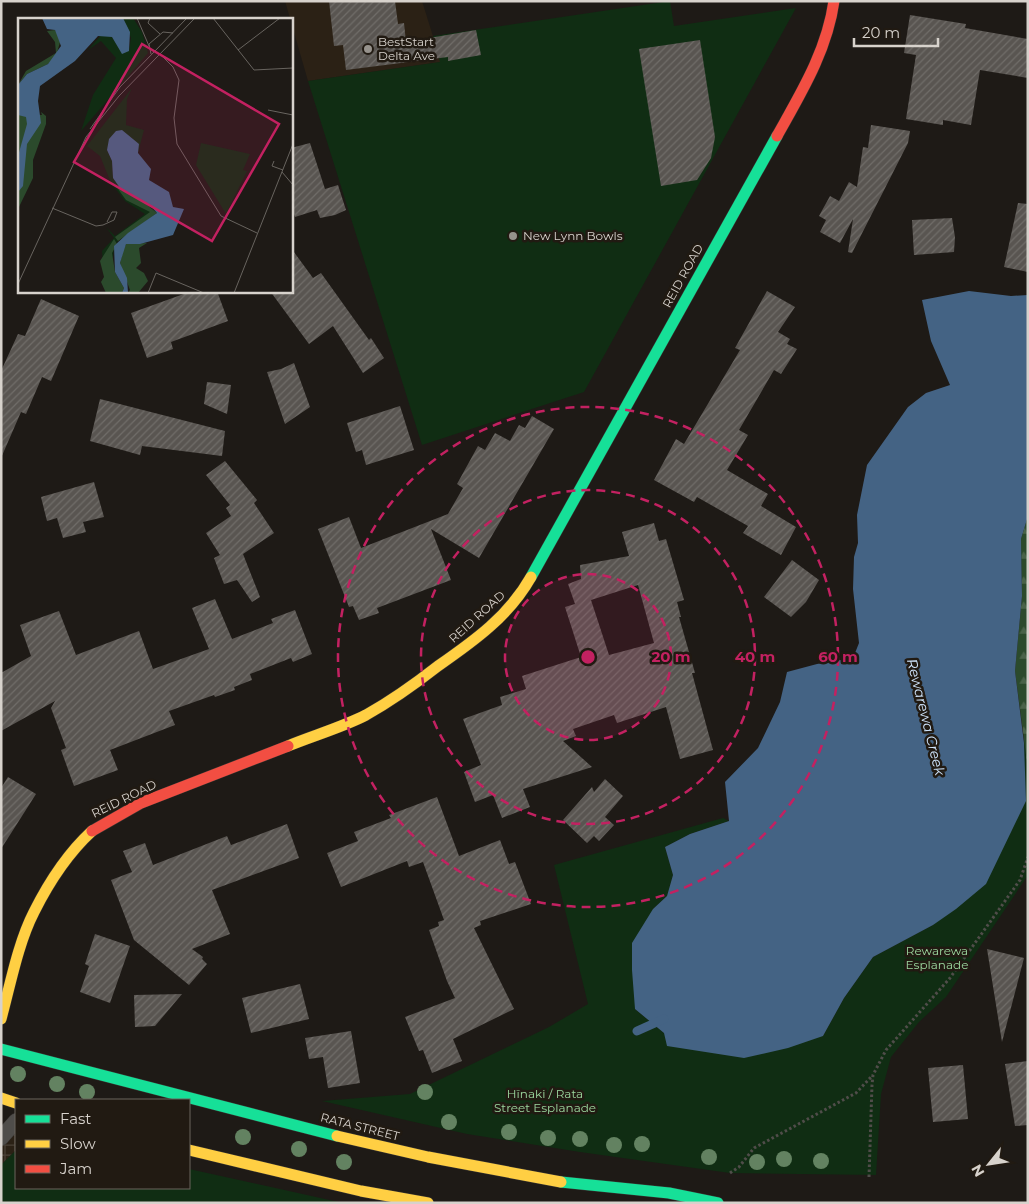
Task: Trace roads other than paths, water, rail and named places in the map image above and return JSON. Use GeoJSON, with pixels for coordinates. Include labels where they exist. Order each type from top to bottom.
{"type":"FeatureCollection","features":[{"type":"Feature","properties":{"kind":"street","name":"REID ROAD"},"geometry":{"type":"LineString","coordinates":[[1,1019],[23,940],[33,913],[60,867],[78,844],[95,828],[141,803],[364,716],[402,693],[473,641],[506,612],[521,594],[808,81],[828,32],[834,1]]}},
{"type":"Feature","properties":{"kind":"street","name":"RATA STREET"},"geometry":{"type":"LineString","coordinates":[[1,1049],[330,1134],[428,1157],[556,1181],[676,1194],[718,1203]]}},
{"type":"Feature","properties":{"kind":"street"},"geometry":{"type":"LineString","coordinates":[[1,1098],[15,1103]]}},
{"type":"Feature","properties":{"kind":"street"},"geometry":{"type":"LineString","coordinates":[[190,1150],[361,1191],[428,1203]]}},
{"type":"Feature","properties":{"kind":"lane"},"geometry":{"type":"LineString","coordinates":[[1,1138],[15,1122]]}},
{"type":"Feature","properties":{"kind":"water"},"geometry":{"type":"Polygon","coordinates":[[[969,291],[1011,296],[1028,295],[1028,516],[1021,539],[1022,596],[1015,671],[1024,743],[1026,801],[986,884],[933,925],[873,957],[844,998],[823,1036],[788,1048],[744,1058],[667,1046],[664,1033],[635,1009],[632,970],[632,943],[653,909],[667,896],[673,875],[665,847],[690,834],[729,821],[725,782],[758,748],[780,702],[787,672],[817,664],[853,658],[859,643],[853,589],[854,557],[858,543],[857,515],[867,465],[908,407],[926,393],[950,385],[931,341],[922,300],[969,291]]]}},
{"type":"Feature","properties":{"kind":"waterway","name":"Rewarewa Creek"},"geometry":{"type":"LineString","coordinates":[[637,1031],[664,1019]]}},
{"type":"Feature","properties":{"kind":"place","name":"BestStart Delta Ave"},"geometry":{"type":"Point","coordinates":[368,49]}},
{"type":"Feature","properties":{"kind":"place","name":"New Lynn Bowls"},"geometry":{"type":"Point","coordinates":[513,236]}},
{"type":"Feature","properties":{"kind":"park label","name":"Rewarewa Esplanade"},"geometry":{"type":"Point","coordinates":[937,958]}},
{"type":"Feature","properties":{"kind":"park label","name":"Hīnaki / Rata Street Esplanade"},"geometry":{"type":"Point","coordinates":[545,1101]}}]}
